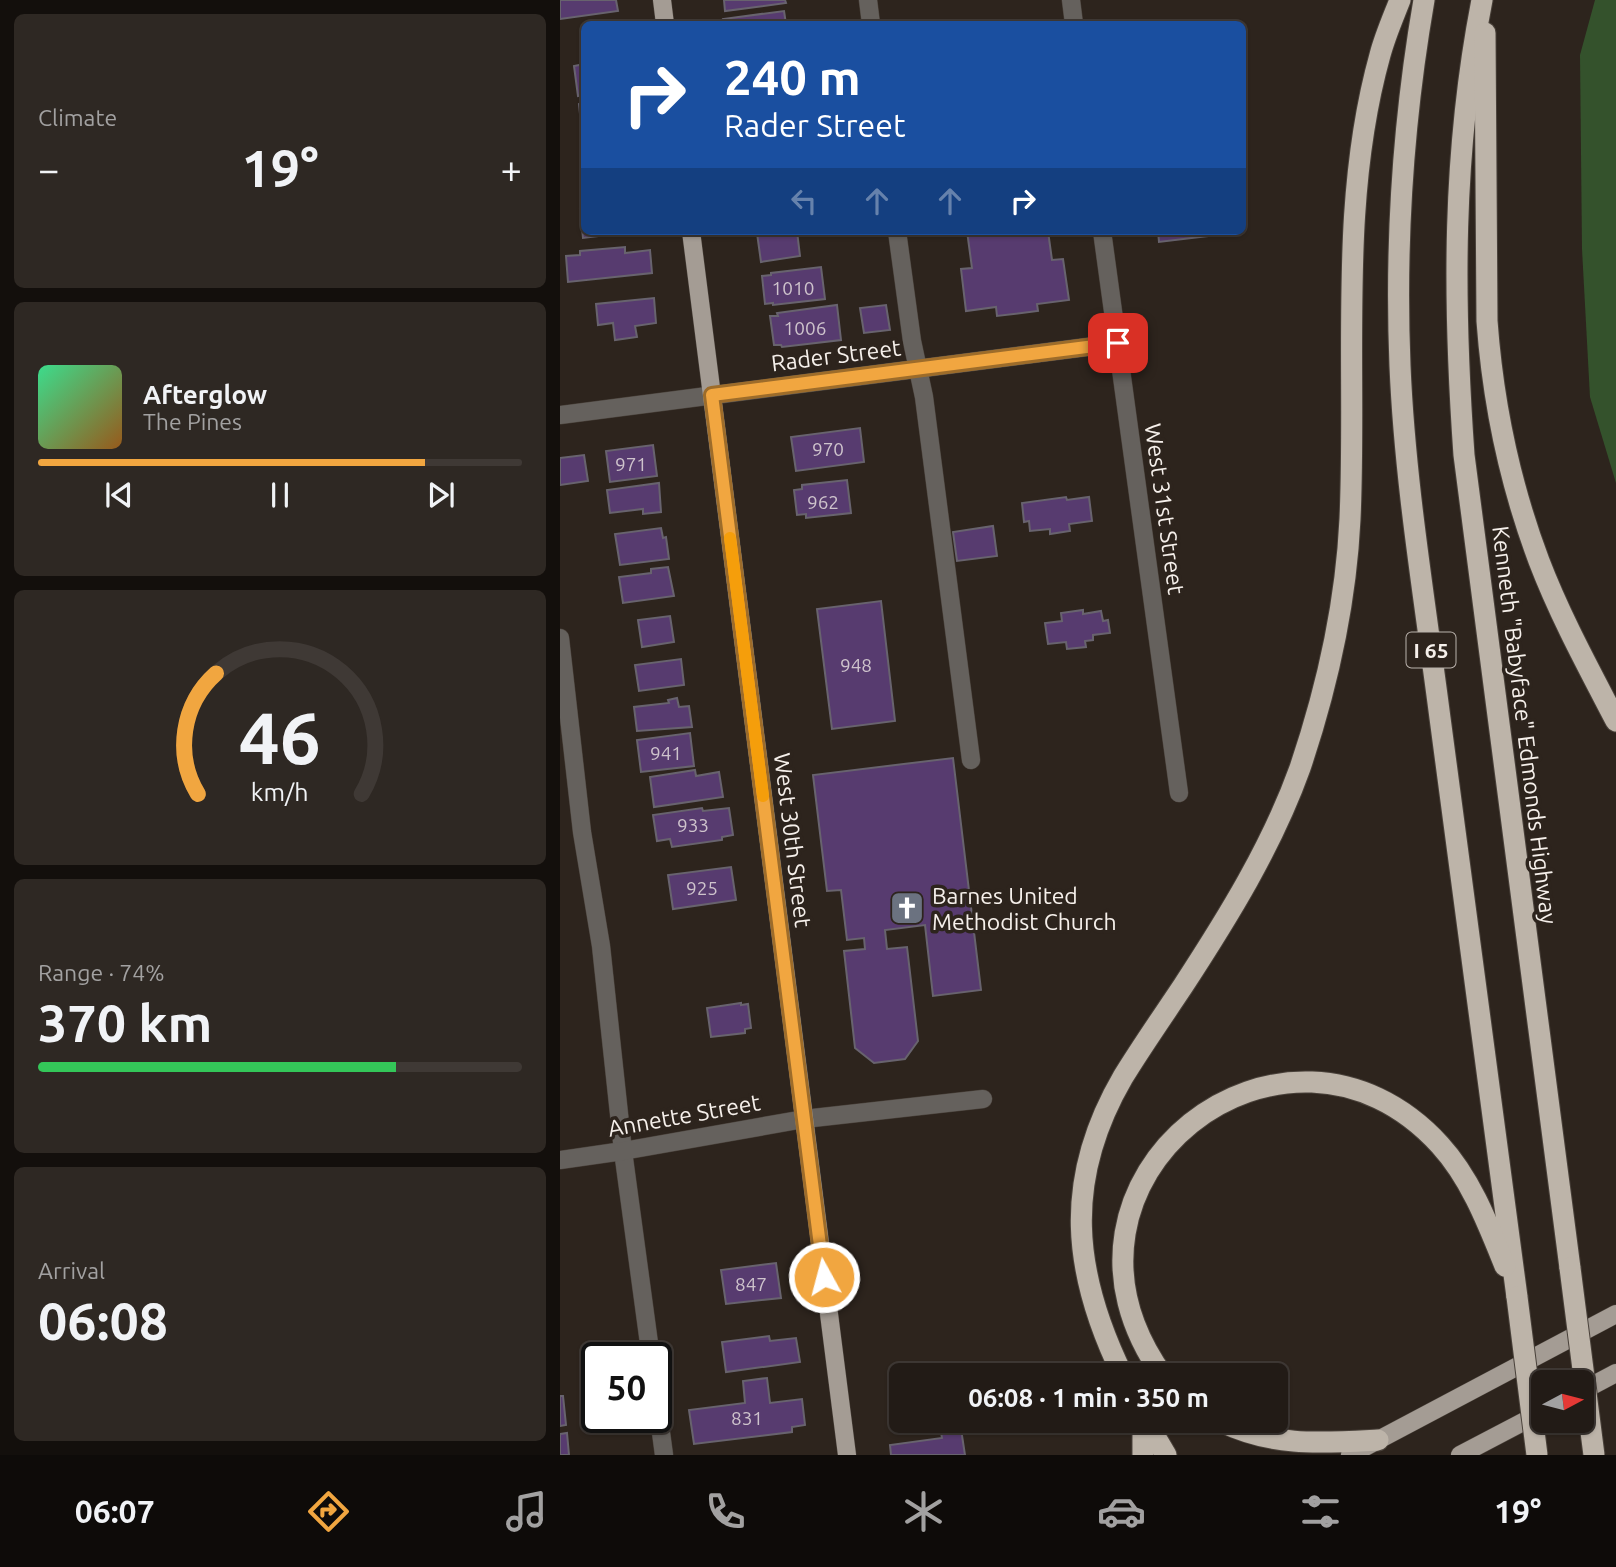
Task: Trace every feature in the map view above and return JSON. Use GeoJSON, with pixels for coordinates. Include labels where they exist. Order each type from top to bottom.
{"type":"FeatureCollection","features":[{"type":"Feature","properties":{"kind":"highway"},"geometry":{"type":"LineString","coordinates":[[1116,1363],[1102,1334],[1084,1266],[1081,1217],[1088,1161],[1100,1124],[1124,1076],[1198,963],[1254,870],[1294,782],[1318,711],[1340,608],[1349,536],[1353,230],[1362,147],[1380,53],[1400,0]]}},
{"type":"Feature","properties":{"kind":"highway","name":"I 65"},"geometry":{"type":"LineString","coordinates":[[1424,0],[1401,182],[1399,307],[1404,418],[1471,971],[1537,1455]]}},
{"type":"Feature","properties":{"kind":"highway"},"geometry":{"type":"LineString","coordinates":[[1484,0],[1486,298],[1490,364],[1500,424],[1521,508],[1539,561],[1570,632],[1616,721]]}},
{"type":"Feature","properties":{"kind":"highway","name":"Kenneth \"Babyface\" Edmonds Highway"},"geometry":{"type":"LineString","coordinates":[[1484,0],[1471,53],[1457,199],[1455,291],[1465,469],[1594,1455]]}},
{"type":"Feature","properties":{"kind":"highway"},"geometry":{"type":"LineString","coordinates":[[1154,1363],[1136,1330],[1127,1297],[1123,1264],[1124,1241],[1132,1208],[1145,1177],[1172,1140],[1197,1117],[1216,1105],[1258,1088],[1293,1083],[1326,1084],[1370,1096],[1409,1118],[1440,1144],[1462,1174],[1484,1214],[1517,1297]]}},
{"type":"Feature","properties":{"kind":"highway"},"geometry":{"type":"LineString","coordinates":[[1143,1455],[1144,1433]]}},
{"type":"Feature","properties":{"kind":"highway"},"geometry":{"type":"LineString","coordinates":[[1152,1433],[1166,1455]]}},
{"type":"Feature","properties":{"kind":"highway"},"geometry":{"type":"LineString","coordinates":[[1250,1433],[1300,1443],[1378,1440]]}},
{"type":"Feature","properties":{"kind":"main road"},"geometry":{"type":"LineString","coordinates":[[662,0],[665,21]]}},
{"type":"Feature","properties":{"kind":"main road","name":"West 30th Street"},"geometry":{"type":"LineString","coordinates":[[692,235],[847,1455]]}},
{"type":"Feature","properties":{"kind":"main road"},"geometry":{"type":"LineString","coordinates":[[1350,1455],[1616,1314]]}},
{"type":"Feature","properties":{"kind":"main road"},"geometry":{"type":"LineString","coordinates":[[1594,1385],[1616,1373]]}},
{"type":"Feature","properties":{"kind":"main road"},"geometry":{"type":"LineString","coordinates":[[1460,1455],[1531,1418]]}},
{"type":"Feature","properties":{"kind":"street"},"geometry":{"type":"LineString","coordinates":[[868,0],[871,21]]}},
{"type":"Feature","properties":{"kind":"street"},"geometry":{"type":"LineString","coordinates":[[1071,0],[1074,21]]}},
{"type":"Feature","properties":{"kind":"street"},"geometry":{"type":"LineString","coordinates":[[898,235],[912,341],[924,397],[971,760]]}},
{"type":"Feature","properties":{"kind":"street","name":"West 31st Street"},"geometry":{"type":"LineString","coordinates":[[1103,235],[1179,793]]}},
{"type":"Feature","properties":{"kind":"street","name":"Rader Street"},"geometry":{"type":"LineString","coordinates":[[560,415],[1118,343]]}},
{"type":"Feature","properties":{"kind":"street"},"geometry":{"type":"LineString","coordinates":[[560,638],[582,832],[601,946],[623,1152],[649,1342]]}},
{"type":"Feature","properties":{"kind":"street","name":"Annette Street"},"geometry":{"type":"LineString","coordinates":[[560,1160],[623,1152],[804,1119],[983,1099]]}},
{"type":"Feature","properties":{"kind":"street"},"geometry":{"type":"LineString","coordinates":[[661,1433],[664,1455]]}},
{"type":"Feature","properties":{"kind":"green space"},"geometry":{"type":"Polygon","coordinates":[[[1595,0],[1616,0],[1616,483],[1590,397],[1582,249],[1580,55],[1595,0]]]}},
{"type":"Feature","properties":{"kind":"building"},"geometry":{"type":"Polygon","coordinates":[[[560,0],[616,0],[618,11],[560,19],[560,0]]]}},
{"type":"Feature","properties":{"kind":"building"},"geometry":{"type":"Polygon","coordinates":[[[724,0],[785,0],[786,3],[725,11],[724,0]]]}},
{"type":"Feature","properties":{"kind":"building"},"geometry":{"type":"Polygon","coordinates":[[[784,11],[786,21],[723,21],[784,11]]]}},
{"type":"Feature","properties":{"kind":"building"},"geometry":{"type":"Polygon","coordinates":[[[581,65],[581,96],[578,96],[574,66],[581,65]]]}},
{"type":"Feature","properties":{"kind":"building"},"geometry":{"type":"Polygon","coordinates":[[[583,235],[607,235],[583,238],[583,235]]]}},
{"type":"Feature","properties":{"kind":"building"},"geometry":{"type":"Polygon","coordinates":[[[757,235],[797,235],[800,256],[761,262],[757,235]]]}},
{"type":"Feature","properties":{"kind":"building"},"geometry":{"type":"Polygon","coordinates":[[[968,235],[1049,235],[1052,260],[1063,259],[1069,300],[1037,304],[1038,311],[997,316],[996,307],[966,311],[961,269],[972,268],[968,235]]]}},
{"type":"Feature","properties":{"kind":"building"},"geometry":{"type":"Polygon","coordinates":[[[1158,235],[1216,235],[1159,242],[1158,235]]]}},
{"type":"Feature","properties":{"kind":"building"},"geometry":{"type":"Polygon","coordinates":[[[625,247],[625,253],[650,250],[652,273],[568,282],[566,256],[580,255],[580,251],[625,247]]]}},
{"type":"Feature","properties":{"kind":"building"},"geometry":{"type":"Polygon","coordinates":[[[821,267],[825,299],[765,304],[762,276],[821,267]]]}},
{"type":"Feature","properties":{"kind":"building"},"geometry":{"type":"Polygon","coordinates":[[[654,298],[656,323],[635,326],[637,337],[615,340],[613,323],[598,325],[596,304],[654,298]]]}},
{"type":"Feature","properties":{"kind":"building"},"geometry":{"type":"Polygon","coordinates":[[[837,305],[841,340],[782,347],[774,345],[770,316],[837,305]]]}},
{"type":"Feature","properties":{"kind":"building"},"geometry":{"type":"Polygon","coordinates":[[[886,305],[890,330],[864,333],[860,308],[886,305]]]}},
{"type":"Feature","properties":{"kind":"building"},"geometry":{"type":"Polygon","coordinates":[[[860,428],[864,462],[796,471],[791,437],[860,428]]]}},
{"type":"Feature","properties":{"kind":"building"},"geometry":{"type":"Polygon","coordinates":[[[653,445],[657,476],[610,482],[606,451],[653,445]]]}},
{"type":"Feature","properties":{"kind":"building"},"geometry":{"type":"Polygon","coordinates":[[[584,455],[588,481],[560,485],[560,458],[584,455]]]}},
{"type":"Feature","properties":{"kind":"building"},"geometry":{"type":"Polygon","coordinates":[[[847,480],[851,513],[806,518],[806,514],[797,515],[794,490],[802,489],[802,485],[847,480]]]}},
{"type":"Feature","properties":{"kind":"building"},"geometry":{"type":"Polygon","coordinates":[[[659,483],[661,512],[643,514],[643,509],[610,513],[607,490],[659,483]]]}},
{"type":"Feature","properties":{"kind":"building"},"geometry":{"type":"Polygon","coordinates":[[[1066,497],[1067,500],[1089,497],[1092,521],[1069,524],[1070,531],[1050,534],[1050,529],[1030,531],[1029,521],[1024,522],[1022,503],[1066,497]]]}},
{"type":"Feature","properties":{"kind":"building"},"geometry":{"type":"Polygon","coordinates":[[[993,526],[997,556],[957,561],[953,532],[993,526]]]}},
{"type":"Feature","properties":{"kind":"building"},"geometry":{"type":"Polygon","coordinates":[[[661,528],[663,538],[666,537],[669,559],[620,565],[615,534],[661,528]]]}},
{"type":"Feature","properties":{"kind":"building"},"geometry":{"type":"Polygon","coordinates":[[[668,567],[674,596],[623,603],[619,577],[651,573],[651,569],[668,567]]]}},
{"type":"Feature","properties":{"kind":"building"},"geometry":{"type":"Polygon","coordinates":[[[881,601],[895,721],[832,729],[817,609],[881,601]]]}},
{"type":"Feature","properties":{"kind":"building"},"geometry":{"type":"Polygon","coordinates":[[[1083,610],[1083,614],[1101,611],[1103,621],[1108,620],[1110,633],[1093,635],[1093,640],[1085,641],[1086,647],[1067,649],[1066,642],[1048,644],[1045,623],[1062,621],[1061,613],[1083,610]]]}},
{"type":"Feature","properties":{"kind":"building"},"geometry":{"type":"Polygon","coordinates":[[[670,616],[674,642],[642,647],[638,620],[670,616]]]}},
{"type":"Feature","properties":{"kind":"building"},"geometry":{"type":"Polygon","coordinates":[[[681,659],[684,685],[639,691],[635,665],[681,659]]]}},
{"type":"Feature","properties":{"kind":"building"},"geometry":{"type":"Polygon","coordinates":[[[677,698],[679,707],[689,706],[692,727],[637,731],[634,707],[669,703],[668,700],[677,698]]]}},
{"type":"Feature","properties":{"kind":"building"},"geometry":{"type":"Polygon","coordinates":[[[690,733],[694,766],[641,772],[637,740],[690,733]]]}},
{"type":"Feature","properties":{"kind":"building","name":"Barnes United Methodist Church"},"geometry":{"type":"Polygon","coordinates":[[[953,758],[981,990],[933,996],[925,925],[885,930],[887,949],[907,947],[918,1041],[905,1059],[874,1063],[855,1048],[844,951],[865,949],[864,938],[847,940],[841,890],[827,891],[813,775],[953,758]]]}},
{"type":"Feature","properties":{"kind":"building"},"geometry":{"type":"Polygon","coordinates":[[[695,770],[696,776],[719,772],[723,797],[654,807],[650,777],[695,770]]]}},
{"type":"Feature","properties":{"kind":"building"},"geometry":{"type":"Polygon","coordinates":[[[702,808],[703,811],[729,808],[733,835],[722,837],[722,840],[672,847],[670,839],[657,841],[653,815],[702,808]]]}},
{"type":"Feature","properties":{"kind":"building"},"geometry":{"type":"Polygon","coordinates":[[[731,867],[736,900],[673,909],[668,875],[731,867]]]}},
{"type":"Feature","properties":{"kind":"building"},"geometry":{"type":"Polygon","coordinates":[[[748,1004],[751,1028],[745,1029],[745,1033],[711,1037],[707,1008],[748,1004]]]}},
{"type":"Feature","properties":{"kind":"building"},"geometry":{"type":"Polygon","coordinates":[[[776,1263],[781,1298],[726,1304],[721,1270],[776,1263]]]}},
{"type":"Feature","properties":{"kind":"building"},"geometry":{"type":"Polygon","coordinates":[[[769,1336],[770,1341],[796,1338],[800,1362],[726,1372],[722,1342],[769,1336]]]}},
{"type":"Feature","properties":{"kind":"building"},"geometry":{"type":"Polygon","coordinates":[[[767,1378],[770,1403],[802,1399],[805,1425],[792,1427],[792,1432],[694,1444],[689,1410],[745,1403],[743,1381],[767,1378]]]}},
{"type":"Feature","properties":{"kind":"building"},"geometry":{"type":"Polygon","coordinates":[[[560,1396],[563,1396],[566,1425],[560,1426],[560,1396]]]}},
{"type":"Feature","properties":{"kind":"building"},"geometry":{"type":"Polygon","coordinates":[[[567,1433],[569,1455],[560,1455],[560,1434],[567,1433]]]}},
{"type":"Feature","properties":{"kind":"building"},"geometry":{"type":"Polygon","coordinates":[[[941,1433],[962,1433],[965,1455],[891,1455],[890,1445],[942,1438],[941,1433]]]}},
{"type":"Feature","properties":{"kind":"slow traffic"},"geometry":{"type":"LineString","coordinates":[[730,538],[763,796]]}},
{"type":"Feature","properties":{"kind":"place","name":"Barnes United Methodist Church"},"geometry":{"type":"Point","coordinates":[907,908]}},
{"type":"Feature","properties":{"kind":"route"},"geometry":{"type":"LineString","coordinates":[[824,1277],[712,395],[1118,343]]}}]}
